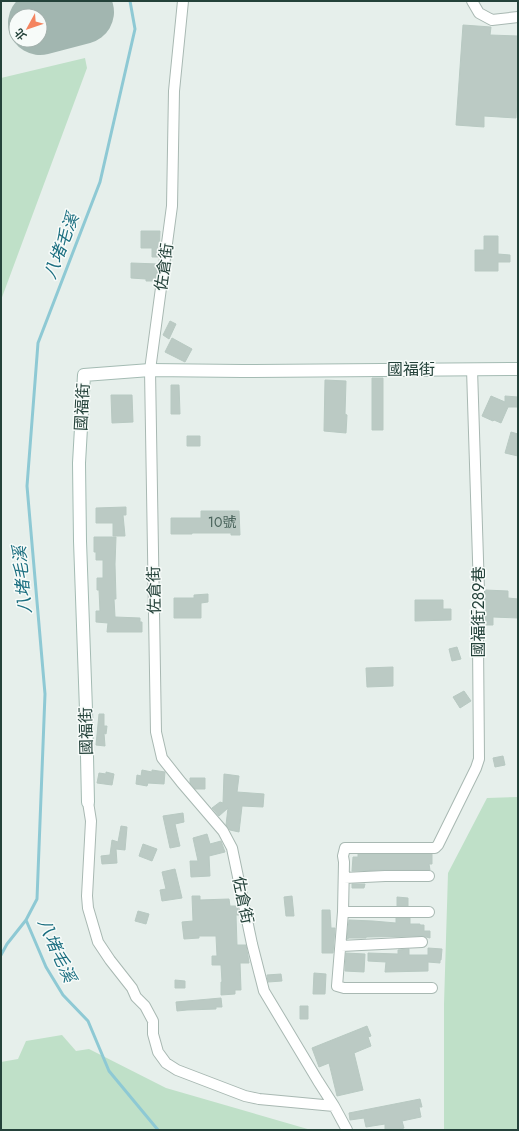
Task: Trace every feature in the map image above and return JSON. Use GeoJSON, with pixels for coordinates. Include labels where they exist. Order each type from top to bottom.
{"type":"FeatureCollection","features":[{"type":"Feature","properties":{"kind":"street","name":"佐倉街"},"geometry":{"type":"LineString","coordinates":[[183,1],[174,90],[172,206],[150,370],[156,732],[162,758],[223,831],[232,848],[264,991],[347,1130]]}},
{"type":"Feature","properties":{"kind":"street"},"geometry":{"type":"LineString","coordinates":[[472,1],[478,13],[492,20],[518,17]]}},
{"type":"Feature","properties":{"kind":"street","name":"國福街289巷"},"geometry":{"type":"LineString","coordinates":[[344,878],[343,856],[345,848],[435,848],[438,845],[480,759],[478,642],[479,591],[472,369]]}},
{"type":"Feature","properties":{"kind":"street","name":"國福街"},"geometry":{"type":"LineString","coordinates":[[88,802],[79,463],[84,375],[150,370],[242,371],[518,369]]}},
{"type":"Feature","properties":{"kind":"street"},"geometry":{"type":"LineString","coordinates":[[88,802],[91,821],[87,896],[88,908],[95,932],[98,942],[110,960],[132,988],[136,997],[145,1006],[153,1021],[152,1034],[158,1052],[166,1063],[177,1070],[245,1096],[259,1099],[334,1106]]}},
{"type":"Feature","properties":{"kind":"street"},"geometry":{"type":"LineString","coordinates":[[428,876],[344,878],[341,946],[337,986],[344,988],[432,988]]}},
{"type":"Feature","properties":{"kind":"street"},"geometry":{"type":"LineString","coordinates":[[343,912],[429,912]]}},
{"type":"Feature","properties":{"kind":"street"},"geometry":{"type":"LineString","coordinates":[[341,946],[422,942]]}},
{"type":"Feature","properties":{"kind":"green space"},"geometry":{"type":"Polygon","coordinates":[[[85,58],[87,68],[1,300],[1,78],[85,58]]]}},
{"type":"Feature","properties":{"kind":"green space"},"geometry":{"type":"Polygon","coordinates":[[[518,797],[518,1130],[444,1130],[444,1004],[448,873],[487,798],[518,797]]]}},
{"type":"Feature","properties":{"kind":"green space"},"geometry":{"type":"Polygon","coordinates":[[[62,1035],[76,1051],[89,1049],[166,1088],[311,1130],[1,1130],[1,1062],[18,1059],[26,1041],[62,1035]]]}},
{"type":"Feature","properties":{"kind":"building"},"geometry":{"type":"Polygon","coordinates":[[[463,25],[491,27],[490,35],[518,36],[516,118],[484,116],[484,127],[456,125],[463,25]]]}},
{"type":"Feature","properties":{"kind":"building"},"geometry":{"type":"Polygon","coordinates":[[[141,231],[160,231],[159,257],[152,257],[152,248],[141,248],[141,231]]]}},
{"type":"Feature","properties":{"kind":"building"},"geometry":{"type":"Polygon","coordinates":[[[484,236],[498,236],[498,254],[510,255],[510,262],[498,262],[498,271],[475,271],[475,250],[484,250],[484,236]]]}},
{"type":"Feature","properties":{"kind":"building"},"geometry":{"type":"Polygon","coordinates":[[[131,263],[158,264],[155,281],[131,278],[131,263]]]}},
{"type":"Feature","properties":{"kind":"building"},"geometry":{"type":"Polygon","coordinates":[[[170,321],[176,324],[169,339],[163,335],[170,321]]]}},
{"type":"Feature","properties":{"kind":"building"},"geometry":{"type":"Polygon","coordinates":[[[172,338],[192,349],[185,362],[165,352],[172,338]]]}},
{"type":"Feature","properties":{"kind":"building"},"geometry":{"type":"Polygon","coordinates":[[[372,378],[383,378],[383,430],[372,430],[372,378]]]}},
{"type":"Feature","properties":{"kind":"building"},"geometry":{"type":"Polygon","coordinates":[[[325,380],[346,381],[346,433],[324,431],[325,380]]]}},
{"type":"Feature","properties":{"kind":"building"},"geometry":{"type":"Polygon","coordinates":[[[171,385],[179,385],[180,414],[171,414],[171,385]]]}},
{"type":"Feature","properties":{"kind":"building"},"geometry":{"type":"Polygon","coordinates":[[[111,395],[132,395],[133,422],[112,423],[111,395]]]}},
{"type":"Feature","properties":{"kind":"building"},"geometry":{"type":"Polygon","coordinates":[[[491,396],[505,402],[505,396],[518,397],[518,407],[508,407],[501,423],[494,420],[493,421],[482,416],[491,396]]]}},
{"type":"Feature","properties":{"kind":"building"},"geometry":{"type":"Polygon","coordinates":[[[511,432],[518,434],[518,456],[505,453],[511,432]]]}},
{"type":"Feature","properties":{"kind":"building"},"geometry":{"type":"Polygon","coordinates":[[[187,436],[200,436],[200,446],[187,446],[187,436]]]}},
{"type":"Feature","properties":{"kind":"building"},"geometry":{"type":"Polygon","coordinates":[[[126,507],[126,515],[123,515],[125,536],[113,536],[113,523],[96,523],[96,508],[126,507]]]}},
{"type":"Feature","properties":{"kind":"building"},"geometry":{"type":"Polygon","coordinates":[[[201,511],[239,511],[240,535],[231,535],[231,533],[171,534],[171,518],[201,518],[201,511]]]}},
{"type":"Feature","properties":{"kind":"building"},"geometry":{"type":"Polygon","coordinates":[[[94,537],[116,537],[116,599],[114,599],[115,617],[140,618],[140,622],[142,622],[142,632],[107,632],[108,623],[96,622],[96,611],[100,611],[97,578],[103,578],[103,560],[96,560],[96,552],[94,552],[94,537]]]}},
{"type":"Feature","properties":{"kind":"building"},"geometry":{"type":"Polygon","coordinates":[[[485,590],[508,591],[508,598],[518,599],[518,618],[493,617],[493,625],[485,625],[485,590]]]}},
{"type":"Feature","properties":{"kind":"building"},"geometry":{"type":"Polygon","coordinates":[[[208,594],[208,602],[201,603],[201,618],[174,618],[174,598],[194,598],[194,595],[208,594]]]}},
{"type":"Feature","properties":{"kind":"building"},"geometry":{"type":"Polygon","coordinates":[[[415,600],[443,600],[443,609],[451,609],[451,620],[415,621],[415,600]]]}},
{"type":"Feature","properties":{"kind":"building"},"geometry":{"type":"Polygon","coordinates":[[[457,647],[461,659],[452,661],[449,649],[457,647]]]}},
{"type":"Feature","properties":{"kind":"building"},"geometry":{"type":"Polygon","coordinates":[[[393,667],[393,686],[367,687],[366,668],[393,667]]]}},
{"type":"Feature","properties":{"kind":"building"},"geometry":{"type":"Polygon","coordinates":[[[464,691],[471,701],[460,708],[453,697],[464,691]]]}},
{"type":"Feature","properties":{"kind":"building"},"geometry":{"type":"Polygon","coordinates":[[[99,714],[104,714],[104,726],[107,726],[106,734],[104,733],[105,746],[96,745],[99,714]]]}},
{"type":"Feature","properties":{"kind":"building"},"geometry":{"type":"Polygon","coordinates":[[[503,756],[505,765],[495,767],[493,758],[503,756]]]}},
{"type":"Feature","properties":{"kind":"building"},"geometry":{"type":"Polygon","coordinates":[[[142,770],[165,772],[164,784],[148,783],[147,786],[136,784],[137,775],[141,776],[142,770]]]}},
{"type":"Feature","properties":{"kind":"building"},"geometry":{"type":"Polygon","coordinates":[[[106,772],[114,774],[112,785],[97,783],[99,773],[106,774],[106,772]]]}},
{"type":"Feature","properties":{"kind":"building"},"geometry":{"type":"Polygon","coordinates":[[[224,774],[239,776],[237,792],[264,794],[263,807],[242,806],[239,832],[230,830],[226,825],[228,808],[219,816],[212,808],[220,802],[223,803],[224,774]]]}},
{"type":"Feature","properties":{"kind":"building"},"geometry":{"type":"Polygon","coordinates":[[[190,778],[205,778],[205,789],[195,789],[190,783],[190,778]]]}},
{"type":"Feature","properties":{"kind":"building"},"geometry":{"type":"Polygon","coordinates":[[[183,813],[184,822],[175,824],[180,846],[170,848],[163,816],[183,813]]]}},
{"type":"Feature","properties":{"kind":"building"},"geometry":{"type":"Polygon","coordinates":[[[121,826],[127,827],[125,850],[116,849],[117,863],[102,864],[101,856],[110,855],[112,840],[118,842],[121,826]]]}},
{"type":"Feature","properties":{"kind":"building"},"geometry":{"type":"Polygon","coordinates":[[[207,834],[210,844],[221,841],[225,852],[209,856],[210,876],[191,877],[190,861],[198,861],[193,838],[207,834]]]}},
{"type":"Feature","properties":{"kind":"building"},"geometry":{"type":"Polygon","coordinates":[[[143,844],[157,849],[152,861],[139,856],[143,844]]]}},
{"type":"Feature","properties":{"kind":"building"},"geometry":{"type":"Polygon","coordinates":[[[358,854],[432,854],[432,864],[429,864],[430,870],[352,871],[353,857],[358,857],[358,854]]]}},
{"type":"Feature","properties":{"kind":"building"},"geometry":{"type":"Polygon","coordinates":[[[175,869],[182,898],[162,901],[160,890],[166,889],[162,872],[175,869]]]}},
{"type":"Feature","properties":{"kind":"building"},"geometry":{"type":"Polygon","coordinates":[[[352,884],[365,884],[364,888],[352,888],[352,884]]]}},
{"type":"Feature","properties":{"kind":"building"},"geometry":{"type":"Polygon","coordinates":[[[192,896],[200,896],[200,900],[229,899],[230,906],[237,906],[239,915],[236,915],[237,945],[246,945],[249,963],[240,963],[241,990],[235,990],[235,994],[221,995],[221,965],[212,965],[212,956],[217,956],[216,936],[199,936],[199,938],[184,939],[182,922],[193,921],[192,896]]]}},
{"type":"Feature","properties":{"kind":"building"},"geometry":{"type":"Polygon","coordinates":[[[292,896],[294,916],[286,916],[284,897],[292,896]]]}},
{"type":"Feature","properties":{"kind":"building"},"geometry":{"type":"Polygon","coordinates":[[[397,897],[408,898],[408,906],[397,906],[397,897]]]}},
{"type":"Feature","properties":{"kind":"building"},"geometry":{"type":"Polygon","coordinates":[[[322,910],[330,910],[331,928],[335,928],[333,953],[322,953],[322,910]]]}},
{"type":"Feature","properties":{"kind":"building"},"geometry":{"type":"Polygon","coordinates":[[[138,911],[149,914],[146,924],[135,921],[138,911]]]}},
{"type":"Feature","properties":{"kind":"building"},"geometry":{"type":"Polygon","coordinates":[[[396,918],[410,918],[410,924],[424,925],[424,931],[430,931],[430,938],[422,936],[366,937],[347,939],[349,920],[396,923],[396,918]]]}},
{"type":"Feature","properties":{"kind":"building"},"geometry":{"type":"Polygon","coordinates":[[[428,948],[442,949],[440,963],[428,962],[428,971],[385,972],[386,962],[368,961],[368,953],[398,954],[398,950],[409,949],[409,955],[428,955],[428,948]]]}},
{"type":"Feature","properties":{"kind":"building"},"geometry":{"type":"Polygon","coordinates":[[[346,953],[365,954],[364,972],[345,971],[346,953]]]}},
{"type":"Feature","properties":{"kind":"building"},"geometry":{"type":"Polygon","coordinates":[[[314,973],[326,974],[325,994],[313,994],[314,973]]]}},
{"type":"Feature","properties":{"kind":"building"},"geometry":{"type":"Polygon","coordinates":[[[281,974],[282,981],[268,982],[267,975],[281,974]]]}},
{"type":"Feature","properties":{"kind":"building"},"geometry":{"type":"Polygon","coordinates":[[[175,980],[185,981],[185,988],[175,988],[175,980]]]}},
{"type":"Feature","properties":{"kind":"building"},"geometry":{"type":"Polygon","coordinates":[[[221,998],[222,1007],[216,1007],[216,1009],[177,1011],[176,1002],[221,998]]]}},
{"type":"Feature","properties":{"kind":"building"},"geometry":{"type":"Polygon","coordinates":[[[300,1006],[308,1006],[308,1019],[300,1019],[300,1006]]]}},
{"type":"Feature","properties":{"kind":"building"},"geometry":{"type":"Polygon","coordinates":[[[367,1026],[371,1036],[368,1037],[371,1046],[354,1053],[363,1090],[337,1096],[329,1063],[319,1067],[312,1048],[367,1026]]]}},
{"type":"Feature","properties":{"kind":"building"},"geometry":{"type":"Polygon","coordinates":[[[420,1099],[422,1107],[419,1107],[421,1117],[402,1121],[404,1128],[397,1130],[385,1130],[385,1124],[366,1127],[364,1118],[350,1120],[349,1113],[420,1099]]]}},
{"type":"Feature","properties":{"kind":"waterway","name":"八堵毛溪"},"geometry":{"type":"LineString","coordinates":[[130,1],[135,29],[100,182],[38,343],[27,486],[45,694],[37,899],[26,920],[46,967],[63,995],[88,1021],[109,1071],[158,1130]]}},
{"type":"Feature","properties":{"kind":"waterway"},"geometry":{"type":"LineString","coordinates":[[1,955],[7,944],[26,920]]}},
{"type":"Feature","properties":{"kind":"runway"},"geometry":{"type":"LineString","coordinates":[[48,21],[82,12]]}}]}
